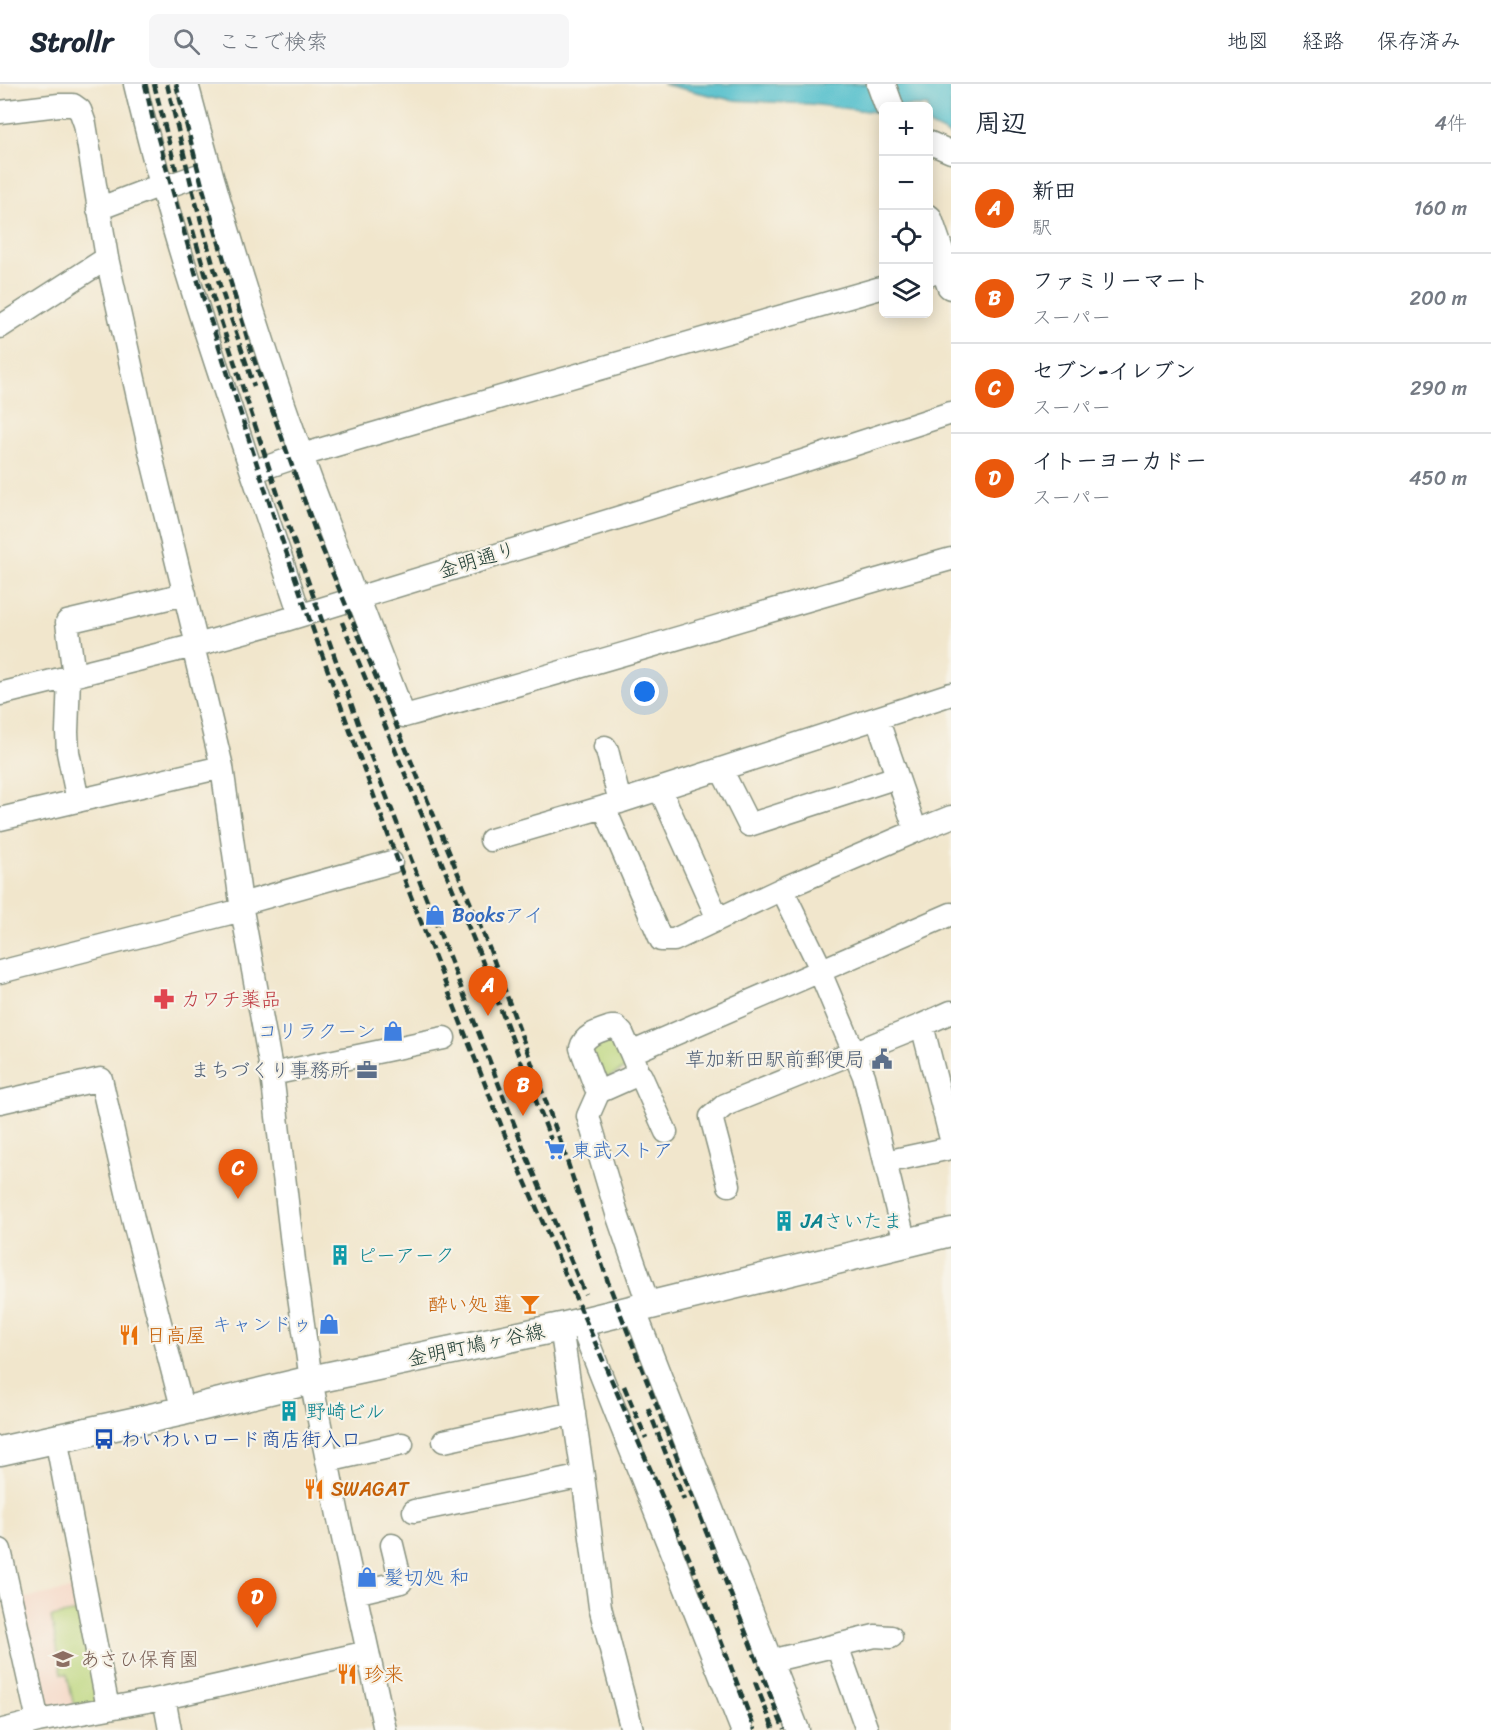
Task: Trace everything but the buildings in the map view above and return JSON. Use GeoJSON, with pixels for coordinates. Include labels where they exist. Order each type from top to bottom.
{"type":"FeatureCollection","features":[{"type":"Feature","properties":{"kind":"main road"},"geometry":{"type":"LineString","coordinates":[[881,84],[888,102]]}},
{"type":"Feature","properties":{"kind":"main road"},"geometry":{"type":"LineString","coordinates":[[933,240],[942,277]]}},
{"type":"Feature","properties":{"kind":"main road","name":"金明町鳩ヶ谷線"},"geometry":{"type":"LineString","coordinates":[[0,1450],[570,1325],[951,1232]]}},
{"type":"Feature","properties":{"kind":"street"},"geometry":{"type":"LineString","coordinates":[[135,84],[161,186],[215,363],[300,615]]}},
{"type":"Feature","properties":{"kind":"street"},"geometry":{"type":"LineString","coordinates":[[187,84],[249,300],[302,455],[404,716],[587,666],[951,559]]}},
{"type":"Feature","properties":{"kind":"street"},"geometry":{"type":"LineString","coordinates":[[0,112],[73,105],[80,110],[85,124],[107,258],[152,460],[185,594],[222,767],[242,907],[272,1074],[294,1261],[311,1380],[385,1730]]}},
{"type":"Feature","properties":{"kind":"street"},"geometry":{"type":"LineString","coordinates":[[933,144],[951,152]]}},
{"type":"Feature","properties":{"kind":"street"},"geometry":{"type":"LineString","coordinates":[[98,209],[211,171]]}},
{"type":"Feature","properties":{"kind":"street"},"geometry":{"type":"LineString","coordinates":[[0,327],[107,258]]}},
{"type":"Feature","properties":{"kind":"street"},"geometry":{"type":"LineString","coordinates":[[252,472],[302,455],[592,370],[879,288]]}},
{"type":"Feature","properties":{"kind":"street","name":"金明通り"},"geometry":{"type":"LineString","coordinates":[[0,694],[195,646],[300,615],[951,413]]}},
{"type":"Feature","properties":{"kind":"street"},"geometry":{"type":"LineString","coordinates":[[78,801],[68,752],[67,732],[72,676],[67,622],[185,594]]}},
{"type":"Feature","properties":{"kind":"street"},"geometry":{"type":"LineString","coordinates":[[491,840],[612,805],[951,694]]}},
{"type":"Feature","properties":{"kind":"street"},"geometry":{"type":"LineString","coordinates":[[877,718],[916,831]]}},
{"type":"Feature","properties":{"kind":"street"},"geometry":{"type":"LineString","coordinates":[[605,747],[612,805],[661,940],[674,940],[782,889],[951,818]]}},
{"type":"Feature","properties":{"kind":"street"},"geometry":{"type":"LineString","coordinates":[[0,819],[222,767]]}},
{"type":"Feature","properties":{"kind":"street"},"geometry":{"type":"LineString","coordinates":[[722,769],[749,825],[897,777]]}},
{"type":"Feature","properties":{"kind":"street"},"geometry":{"type":"LineString","coordinates":[[660,789],[718,919]]}},
{"type":"Feature","properties":{"kind":"street"},"geometry":{"type":"LineString","coordinates":[[0,972],[242,907],[391,862]]}},
{"type":"Feature","properties":{"kind":"street"},"geometry":{"type":"LineString","coordinates":[[782,889],[821,971],[864,1076],[905,1242]]}},
{"type":"Feature","properties":{"kind":"street"},"geometry":{"type":"LineString","coordinates":[[633,1062],[821,971],[951,914]]}},
{"type":"Feature","properties":{"kind":"street"},"geometry":{"type":"LineString","coordinates":[[729,1185],[711,1117],[725,1105],[951,1012]]}},
{"type":"Feature","properties":{"kind":"street"},"geometry":{"type":"LineString","coordinates":[[922,1025],[951,1138]]}},
{"type":"Feature","properties":{"kind":"street"},"geometry":{"type":"LineString","coordinates":[[633,1062],[630,1078],[607,1089],[600,1089],[595,1086],[587,1068],[581,1052],[581,1043],[587,1037],[607,1028],[616,1027],[622,1033],[666,1132]]}},
{"type":"Feature","properties":{"kind":"street"},"geometry":{"type":"LineString","coordinates":[[272,1074],[444,1038]]}},
{"type":"Feature","properties":{"kind":"street"},"geometry":{"type":"LineString","coordinates":[[0,1101],[101,1078],[134,1223],[183,1410]]}},
{"type":"Feature","properties":{"kind":"street"},"geometry":{"type":"LineString","coordinates":[[600,1089],[588,1116],[642,1308],[770,1661],[798,1730]]}},
{"type":"Feature","properties":{"kind":"street"},"geometry":{"type":"LineString","coordinates":[[885,1162],[951,1148]]}},
{"type":"Feature","properties":{"kind":"street"},"geometry":{"type":"LineString","coordinates":[[570,1325],[574,1413],[600,1607],[632,1730]]}},
{"type":"Feature","properties":{"kind":"street"},"geometry":{"type":"LineString","coordinates":[[570,1325],[742,1730]]}},
{"type":"Feature","properties":{"kind":"street"},"geometry":{"type":"LineString","coordinates":[[444,1441],[574,1413]]}},
{"type":"Feature","properties":{"kind":"street"},"geometry":{"type":"LineString","coordinates":[[56,1438],[108,1708]]}},
{"type":"Feature","properties":{"kind":"street"},"geometry":{"type":"LineString","coordinates":[[327,1461],[402,1444]]}},
{"type":"Feature","properties":{"kind":"street"},"geometry":{"type":"LineString","coordinates":[[414,1511],[583,1476]]}},
{"type":"Feature","properties":{"kind":"street"},"geometry":{"type":"LineString","coordinates":[[355,1593],[401,1582],[392,1545]]}},
{"type":"Feature","properties":{"kind":"street"},"geometry":{"type":"LineString","coordinates":[[0,1550],[38,1721]]}},
{"type":"Feature","properties":{"kind":"street"},"geometry":{"type":"LineString","coordinates":[[770,1661],[875,1636],[891,1636]]}},
{"type":"Feature","properties":{"kind":"street"},"geometry":{"type":"LineString","coordinates":[[837,1646],[867,1730]]}},
{"type":"Feature","properties":{"kind":"street"},"geometry":{"type":"LineString","coordinates":[[3,1730],[38,1721],[164,1698],[368,1652]]}},
{"type":"Feature","properties":{"kind":"street"},"geometry":{"type":"LineString","coordinates":[[164,1698],[170,1730]]}},
{"type":"Feature","properties":{"kind":"shaded area","name":"あさひ保育園"},"geometry":{"type":"Polygon","coordinates":[[[78,1588],[102,1706],[45,1718],[21,1599],[78,1588]]]}},
{"type":"Feature","properties":{"kind":"green space"},"geometry":{"type":"Polygon","coordinates":[[[612,1035],[626,1068],[602,1080],[589,1045],[612,1035]]]}},
{"type":"Feature","properties":{"kind":"green space"},"geometry":{"type":"Polygon","coordinates":[[[83,1611],[102,1706],[75,1712],[67,1674],[62,1674],[51,1617],[83,1611]]]}},
{"type":"Feature","properties":{"kind":"water"},"geometry":{"type":"Polygon","coordinates":[[[662,84],[951,84],[951,136],[933,127],[933,102],[879,102],[879,113],[810,104],[731,100],[662,84]]]}},
{"type":"Feature","properties":{"kind":"railway"},"geometry":{"type":"LineString","coordinates":[[145,84],[196,275],[273,514],[408,889],[507,1140],[692,1565],[755,1730]]}},
{"type":"Feature","properties":{"kind":"railway"},"geometry":{"type":"LineString","coordinates":[[154,84],[176,170]]}},
{"type":"Feature","properties":{"kind":"railway"},"geometry":{"type":"LineString","coordinates":[[167,84],[214,268],[254,386]]}},
{"type":"Feature","properties":{"kind":"railway"},"geometry":{"type":"LineString","coordinates":[[176,84],[203,189],[251,351],[317,536],[490,950],[561,1143],[608,1282],[784,1730]]}},
{"type":"Feature","properties":{"kind":"railway"},"geometry":{"type":"LineString","coordinates":[[189,217],[205,273],[283,510],[358,723],[527,1157],[585,1294]]}},
{"type":"Feature","properties":{"kind":"railway"},"geometry":{"type":"LineString","coordinates":[[342,622],[478,950],[551,1140]]}},
{"type":"Feature","properties":{"kind":"railway"},"geometry":{"type":"LineString","coordinates":[[624,1386],[646,1438]]}},
{"type":"Feature","properties":{"kind":"railway"},"geometry":{"type":"LineString","coordinates":[[648,1408],[684,1500]]}},
{"type":"Feature","properties":{"kind":"railway"},"geometry":{"type":"LineString","coordinates":[[755,1682],[774,1730]]}},
{"type":"Feature","properties":{"kind":"place","name":"Booksアイ"},"geometry":{"type":"Point","coordinates":[435,915]}},
{"type":"Feature","properties":{"kind":"place","name":"カワチ薬品"},"geometry":{"type":"Point","coordinates":[164,999]}},
{"type":"Feature","properties":{"kind":"place","name":"新田"},"geometry":{"type":"Point","coordinates":[488,1016]}},
{"type":"Feature","properties":{"kind":"place","name":"コリラクーン"},"geometry":{"type":"Point","coordinates":[393,1031]}},
{"type":"Feature","properties":{"kind":"place","name":"草加新田駅前郵便局"},"geometry":{"type":"Point","coordinates":[882,1059]}},
{"type":"Feature","properties":{"kind":"place","name":"まちづくり事務所"},"geometry":{"type":"Point","coordinates":[367,1070]}},
{"type":"Feature","properties":{"kind":"place","name":"ファミリーマート"},"geometry":{"type":"Point","coordinates":[523,1116]}},
{"type":"Feature","properties":{"kind":"place","name":"東武ストア"},"geometry":{"type":"Point","coordinates":[555,1150]}},
{"type":"Feature","properties":{"kind":"place","name":"セブン-イレブン"},"geometry":{"type":"Point","coordinates":[238,1199]}},
{"type":"Feature","properties":{"kind":"place","name":"JAさいたま"},"geometry":{"type":"Point","coordinates":[784,1221]}},
{"type":"Feature","properties":{"kind":"place","name":"ピーアーク"},"geometry":{"type":"Point","coordinates":[340,1255]}},
{"type":"Feature","properties":{"kind":"place","name":"酔い処 蓮"},"geometry":{"type":"Point","coordinates":[530,1304]}},
{"type":"Feature","properties":{"kind":"place","name":"キャンドゥ"},"geometry":{"type":"Point","coordinates":[329,1324]}},
{"type":"Feature","properties":{"kind":"place","name":"日高屋"},"geometry":{"type":"Point","coordinates":[129,1335]}},
{"type":"Feature","properties":{"kind":"place","name":"野崎ビル"},"geometry":{"type":"Point","coordinates":[289,1411]}},
{"type":"Feature","properties":{"kind":"place","name":"わいわいロード商店街入口"},"geometry":{"type":"Point","coordinates":[104,1439]}},
{"type":"Feature","properties":{"kind":"place","name":"SWAGAT"},"geometry":{"type":"Point","coordinates":[314,1489]}},
{"type":"Feature","properties":{"kind":"place","name":"髪切処 和"},"geometry":{"type":"Point","coordinates":[367,1577]}},
{"type":"Feature","properties":{"kind":"place","name":"イトーヨーカドー"},"geometry":{"type":"Point","coordinates":[257,1628]}},
{"type":"Feature","properties":{"kind":"place","name":"あさひ保育園"},"geometry":{"type":"Point","coordinates":[63,1659]}},
{"type":"Feature","properties":{"kind":"place","name":"珍来"},"geometry":{"type":"Point","coordinates":[347,1674]}}]}
